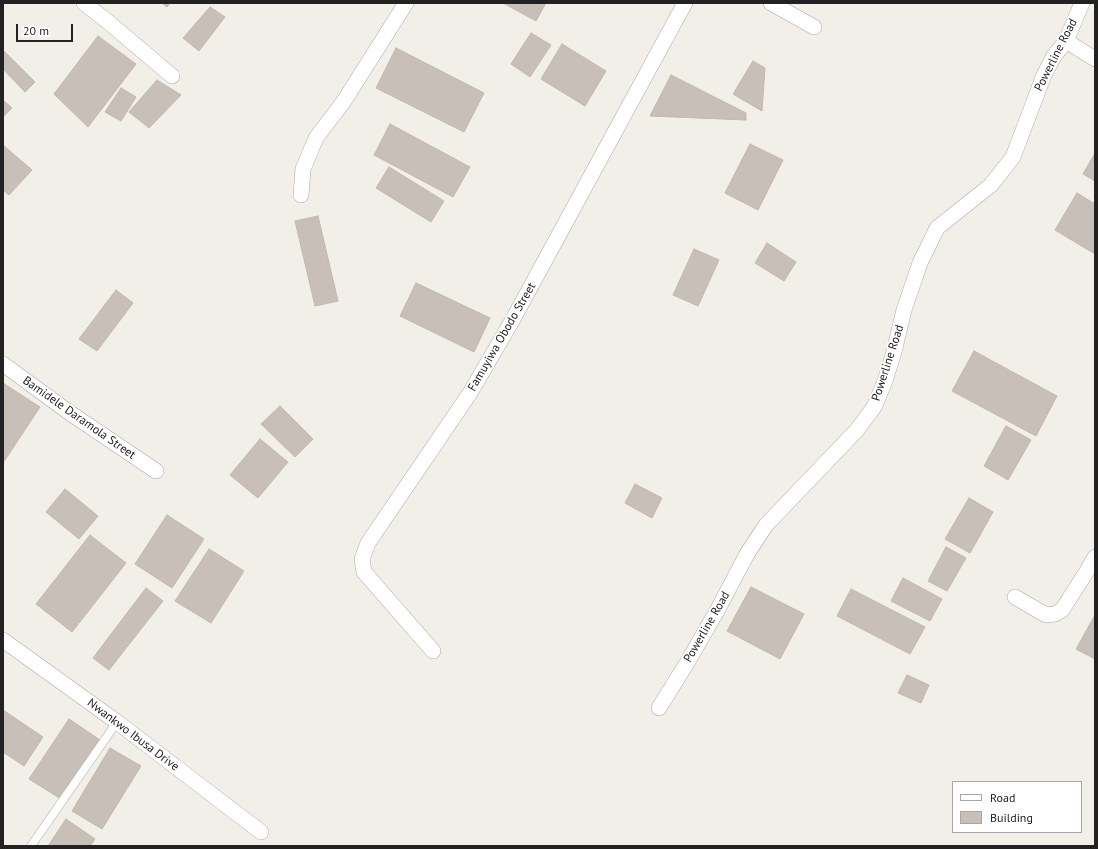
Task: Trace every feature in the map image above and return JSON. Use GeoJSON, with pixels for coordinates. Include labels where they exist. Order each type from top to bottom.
{"type":"FeatureCollection","features":[{"type":"Feature","properties":{"kind":"street"},"geometry":{"type":"LineString","coordinates":[[84,3],[172,76]]}},
{"type":"Feature","properties":{"kind":"street"},"geometry":{"type":"LineString","coordinates":[[301,195],[303,168],[316,138],[344,101],[406,3]]}},
{"type":"Feature","properties":{"kind":"street","name":"Famuyiwa Obodo Street"},"geometry":{"type":"LineString","coordinates":[[433,651],[364,572],[362,559],[368,543],[470,393],[516,315],[686,3]]}},
{"type":"Feature","properties":{"kind":"street"},"geometry":{"type":"LineString","coordinates":[[771,3],[814,27]]}},
{"type":"Feature","properties":{"kind":"street","name":"Powerline Road"},"geometry":{"type":"LineString","coordinates":[[659,708],[687,664],[747,554],[766,525],[857,430],[874,407],[885,381],[904,310],[920,263],[937,228],[991,185],[1013,157],[1047,70],[1054,56],[1066,41],[1082,3]]}},
{"type":"Feature","properties":{"kind":"street"},"geometry":{"type":"LineString","coordinates":[[1066,41],[1095,59]]}},
{"type":"Feature","properties":{"kind":"street","name":"Bamidele Daramola Street"},"geometry":{"type":"LineString","coordinates":[[3,364],[70,413],[156,471]]}},
{"type":"Feature","properties":{"kind":"street"},"geometry":{"type":"LineString","coordinates":[[1015,597],[1046,615],[1055,614],[1062,610],[1095,557]]}},
{"type":"Feature","properties":{"kind":"street","name":"Nwankwo Ibusa Drive"},"geometry":{"type":"LineString","coordinates":[[3,640],[117,722],[262,832]]}},
{"type":"Feature","properties":{"kind":"lane"},"geometry":{"type":"LineString","coordinates":[[30,846],[117,722]]}},
{"type":"Feature","properties":{"kind":"building"},"geometry":{"type":"Polygon","coordinates":[[[162,3],[170,3],[167,7],[162,3]]]}},
{"type":"Feature","properties":{"kind":"building"},"geometry":{"type":"Polygon","coordinates":[[[503,3],[546,3],[536,21],[503,3]]]}},
{"type":"Feature","properties":{"kind":"building"},"geometry":{"type":"Polygon","coordinates":[[[210,7],[225,17],[199,51],[183,38],[210,7]]]}},
{"type":"Feature","properties":{"kind":"building"},"geometry":{"type":"Polygon","coordinates":[[[531,33],[551,45],[530,77],[511,64],[531,33]]]}},
{"type":"Feature","properties":{"kind":"building"},"geometry":{"type":"Polygon","coordinates":[[[98,36],[136,64],[88,127],[54,94],[98,36]]]}},
{"type":"Feature","properties":{"kind":"building"},"geometry":{"type":"Polygon","coordinates":[[[562,44],[606,71],[585,106],[541,79],[562,44]]]}},
{"type":"Feature","properties":{"kind":"building"},"geometry":{"type":"Polygon","coordinates":[[[396,48],[484,93],[464,132],[376,88],[396,48]]]}},
{"type":"Feature","properties":{"kind":"building"},"geometry":{"type":"Polygon","coordinates":[[[3,50],[35,82],[25,92],[3,69],[3,50]]]}},
{"type":"Feature","properties":{"kind":"building"},"geometry":{"type":"Polygon","coordinates":[[[753,61],[765,68],[762,111],[733,94],[753,61]]]}},
{"type":"Feature","properties":{"kind":"building"},"geometry":{"type":"Polygon","coordinates":[[[671,75],[746,113],[746,120],[650,116],[671,75]]]}},
{"type":"Feature","properties":{"kind":"building"},"geometry":{"type":"Polygon","coordinates":[[[157,80],[181,95],[149,128],[129,112],[157,80]]]}},
{"type":"Feature","properties":{"kind":"building"},"geometry":{"type":"Polygon","coordinates":[[[121,88],[136,97],[121,121],[105,112],[121,88]]]}},
{"type":"Feature","properties":{"kind":"building"},"geometry":{"type":"Polygon","coordinates":[[[3,100],[12,108],[3,117],[3,100]]]}},
{"type":"Feature","properties":{"kind":"building"},"geometry":{"type":"Polygon","coordinates":[[[390,124],[470,167],[453,197],[374,155],[390,124]]]}},
{"type":"Feature","properties":{"kind":"building"},"geometry":{"type":"Polygon","coordinates":[[[750,144],[783,160],[758,210],[725,193],[750,144]]]}},
{"type":"Feature","properties":{"kind":"building"},"geometry":{"type":"Polygon","coordinates":[[[3,145],[32,170],[9,195],[3,190],[3,145]]]}},
{"type":"Feature","properties":{"kind":"building"},"geometry":{"type":"Polygon","coordinates":[[[1095,153],[1095,181],[1083,174],[1095,153]]]}},
{"type":"Feature","properties":{"kind":"building"},"geometry":{"type":"Polygon","coordinates":[[[389,167],[444,201],[431,222],[376,188],[389,167]]]}},
{"type":"Feature","properties":{"kind":"building"},"geometry":{"type":"Polygon","coordinates":[[[1077,193],[1095,204],[1095,254],[1055,230],[1077,193]]]}},
{"type":"Feature","properties":{"kind":"building"},"geometry":{"type":"Polygon","coordinates":[[[318,216],[338,301],[315,306],[295,221],[318,216]]]}},
{"type":"Feature","properties":{"kind":"building"},"geometry":{"type":"Polygon","coordinates":[[[767,243],[796,262],[784,281],[755,263],[767,243]]]}},
{"type":"Feature","properties":{"kind":"building"},"geometry":{"type":"Polygon","coordinates":[[[694,249],[719,260],[698,306],[673,295],[694,249]]]}},
{"type":"Feature","properties":{"kind":"building"},"geometry":{"type":"Polygon","coordinates":[[[416,283],[490,318],[474,352],[400,316],[416,283]]]}},
{"type":"Feature","properties":{"kind":"building"},"geometry":{"type":"Polygon","coordinates":[[[116,290],[133,303],[97,351],[79,339],[116,290]]]}},
{"type":"Feature","properties":{"kind":"building"},"geometry":{"type":"Polygon","coordinates":[[[974,351],[1057,396],[1036,436],[952,391],[974,351]]]}},
{"type":"Feature","properties":{"kind":"building"},"geometry":{"type":"Polygon","coordinates":[[[3,383],[40,407],[3,463],[3,383]]]}},
{"type":"Feature","properties":{"kind":"building"},"geometry":{"type":"Polygon","coordinates":[[[280,406],[313,439],[295,457],[261,424],[280,406]]]}},
{"type":"Feature","properties":{"kind":"building"},"geometry":{"type":"Polygon","coordinates":[[[1006,426],[1031,440],[1008,480],[984,466],[1006,426]]]}},
{"type":"Feature","properties":{"kind":"building"},"geometry":{"type":"Polygon","coordinates":[[[260,439],[288,462],[258,498],[230,475],[260,439]]]}},
{"type":"Feature","properties":{"kind":"building"},"geometry":{"type":"Polygon","coordinates":[[[635,484],[662,498],[652,518],[625,503],[635,484]]]}},
{"type":"Feature","properties":{"kind":"building"},"geometry":{"type":"Polygon","coordinates":[[[65,489],[98,516],[79,539],[46,512],[65,489]]]}},
{"type":"Feature","properties":{"kind":"building"},"geometry":{"type":"Polygon","coordinates":[[[969,498],[993,512],[970,553],[945,539],[969,498]]]}},
{"type":"Feature","properties":{"kind":"building"},"geometry":{"type":"Polygon","coordinates":[[[167,515],[204,539],[172,588],[135,564],[167,515]]]}},
{"type":"Feature","properties":{"kind":"building"},"geometry":{"type":"Polygon","coordinates":[[[90,535],[126,563],[72,632],[36,604],[90,535]]]}},
{"type":"Feature","properties":{"kind":"building"},"geometry":{"type":"Polygon","coordinates":[[[946,547],[966,558],[947,591],[928,581],[946,547]]]}},
{"type":"Feature","properties":{"kind":"building"},"geometry":{"type":"Polygon","coordinates":[[[209,549],[244,571],[211,623],[175,601],[209,549]]]}},
{"type":"Feature","properties":{"kind":"building"},"geometry":{"type":"Polygon","coordinates":[[[903,578],[942,599],[930,621],[891,601],[903,578]]]}},
{"type":"Feature","properties":{"kind":"building"},"geometry":{"type":"Polygon","coordinates":[[[751,587],[804,614],[780,659],[727,631],[751,587]]]}},
{"type":"Feature","properties":{"kind":"building"},"geometry":{"type":"Polygon","coordinates":[[[146,588],[163,601],[109,670],[93,658],[146,588]]]}},
{"type":"Feature","properties":{"kind":"building"},"geometry":{"type":"Polygon","coordinates":[[[851,589],[925,627],[910,654],[837,616],[851,589]]]}},
{"type":"Feature","properties":{"kind":"building"},"geometry":{"type":"Polygon","coordinates":[[[1095,615],[1095,659],[1076,649],[1095,615]]]}},
{"type":"Feature","properties":{"kind":"building"},"geometry":{"type":"Polygon","coordinates":[[[907,675],[929,685],[921,703],[898,693],[907,675]]]}},
{"type":"Feature","properties":{"kind":"building"},"geometry":{"type":"Polygon","coordinates":[[[3,710],[43,737],[24,766],[3,752],[3,710]]]}},
{"type":"Feature","properties":{"kind":"building"},"geometry":{"type":"Polygon","coordinates":[[[69,719],[100,740],[61,799],[29,779],[69,719]]]}},
{"type":"Feature","properties":{"kind":"building"},"geometry":{"type":"Polygon","coordinates":[[[110,748],[141,766],[102,829],[72,811],[110,748]]]}},
{"type":"Feature","properties":{"kind":"building"},"geometry":{"type":"Polygon","coordinates":[[[66,819],[95,839],[90,846],[48,846],[66,819]]]}}]}
